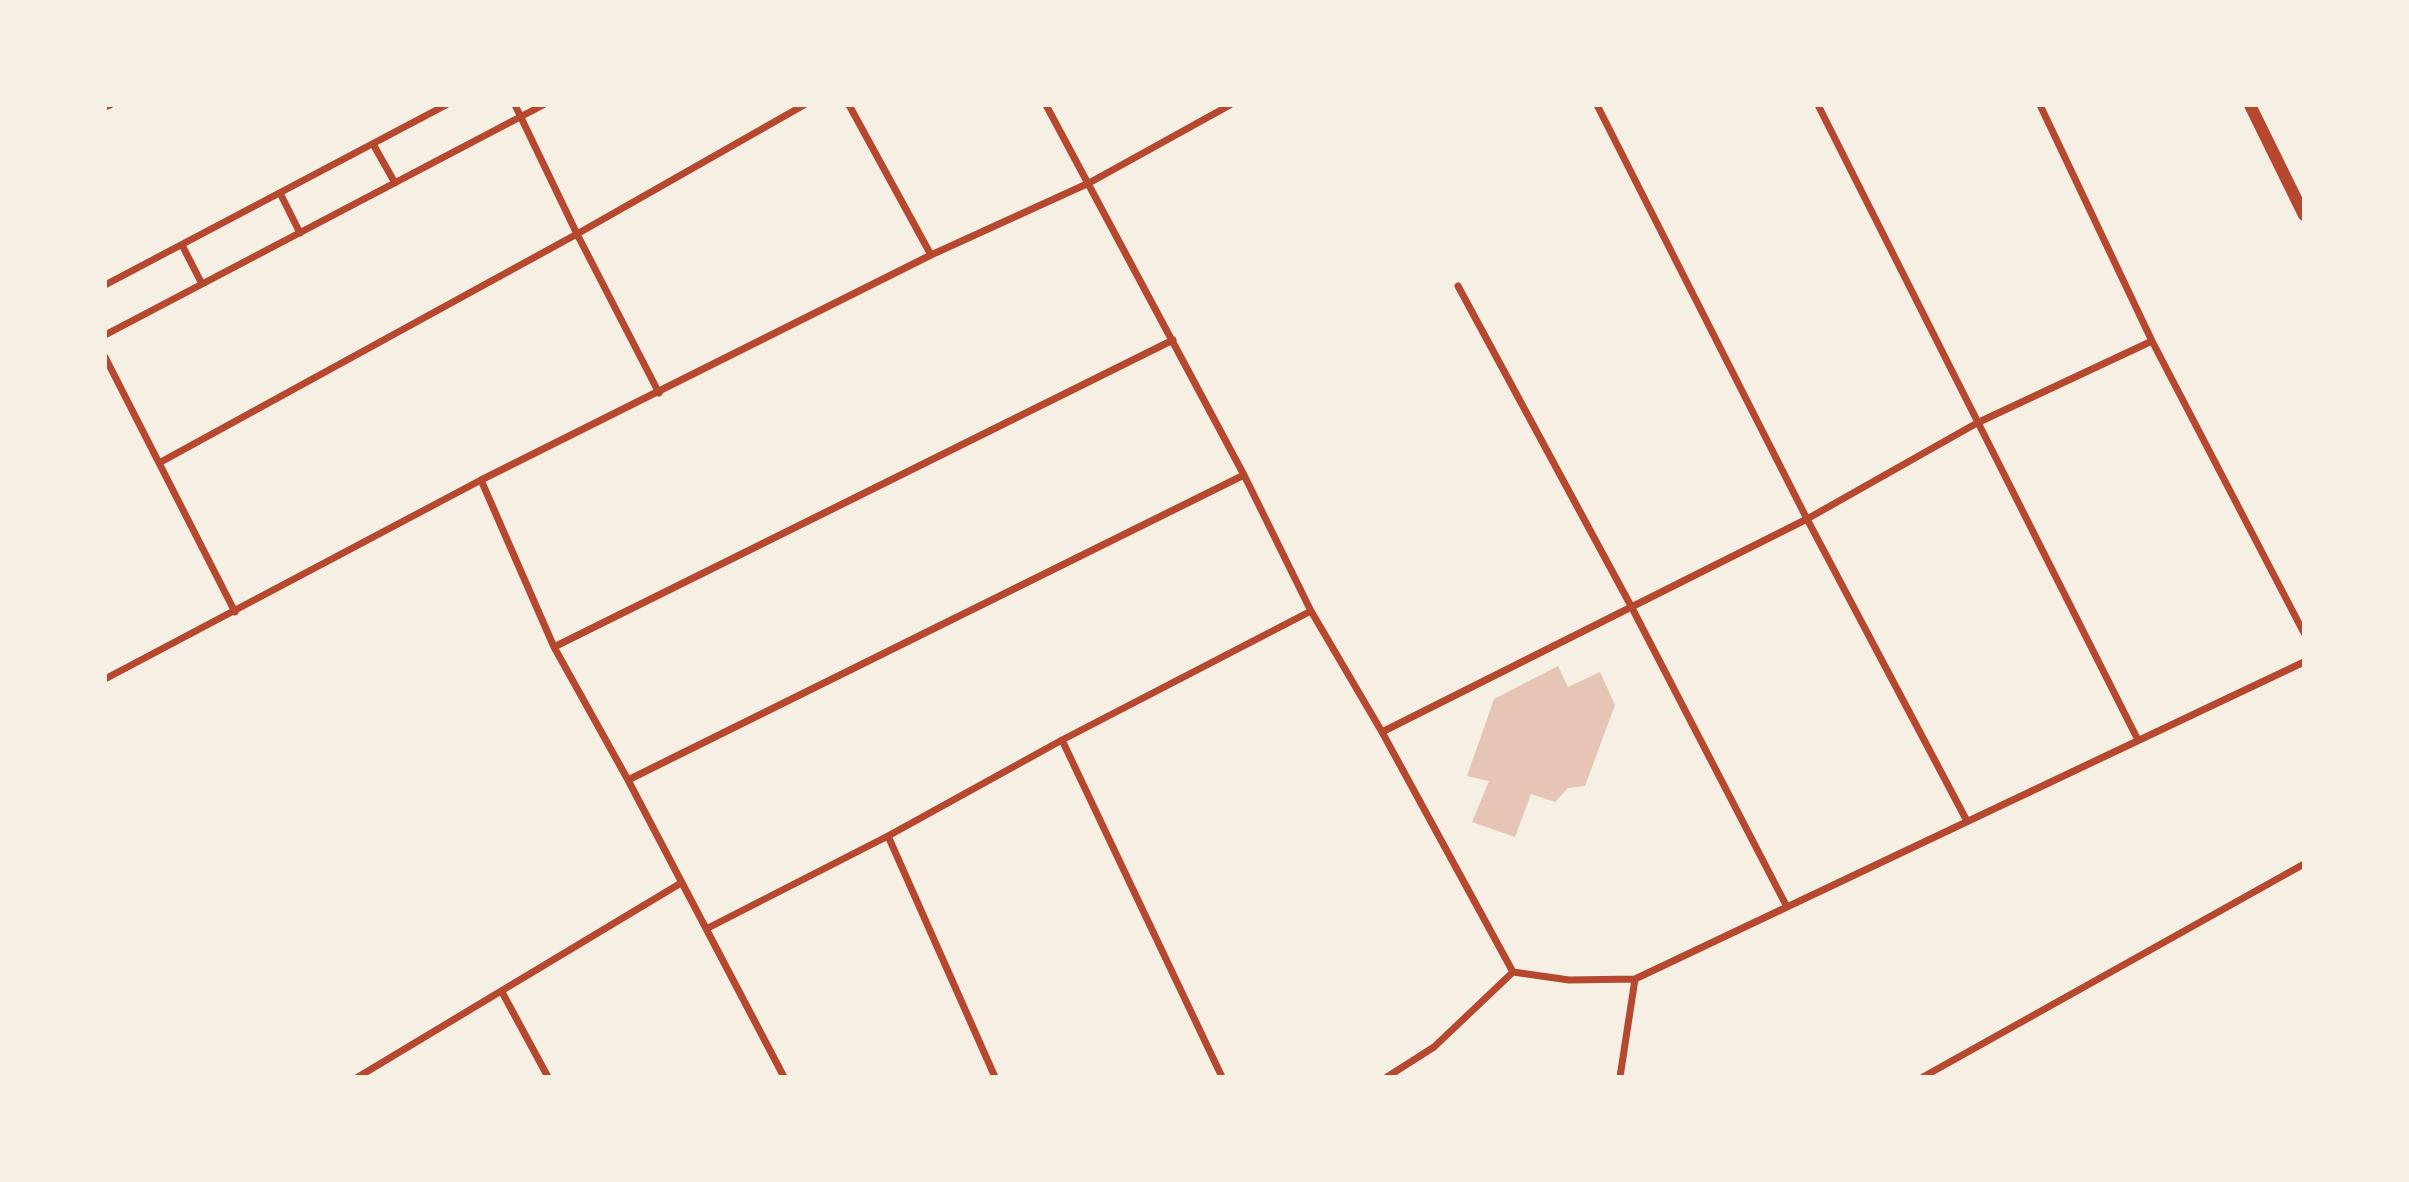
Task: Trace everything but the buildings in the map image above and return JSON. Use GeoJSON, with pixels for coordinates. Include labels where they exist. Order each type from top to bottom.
{"type":"FeatureCollection","features":[{"type":"Feature","properties":{"kind":"street"},"geometry":{"type":"LineString","coordinates":[[105,285],[446,105]]}},
{"type":"Feature","properties":{"kind":"street"},"geometry":{"type":"LineString","coordinates":[[515,105],[577,234],[659,393]]}},
{"type":"Feature","properties":{"kind":"street"},"geometry":{"type":"LineString","coordinates":[[105,335],[543,105]]}},
{"type":"Feature","properties":{"kind":"street"},"geometry":{"type":"LineString","coordinates":[[159,463],[577,234],[804,105]]}},
{"type":"Feature","properties":{"kind":"street"},"geometry":{"type":"LineString","coordinates":[[849,105],[931,255]]}},
{"type":"Feature","properties":{"kind":"street"},"geometry":{"type":"LineString","coordinates":[[1046,105],[1244,475],[1311,611],[1382,732],[1513,972]]}},
{"type":"Feature","properties":{"kind":"street"},"geometry":{"type":"LineString","coordinates":[[105,679],[481,480],[931,255],[1089,183],[1230,105]]}},
{"type":"Feature","properties":{"kind":"street"},"geometry":{"type":"LineString","coordinates":[[1597,105],[1807,519],[1968,821]]}},
{"type":"Feature","properties":{"kind":"street"},"geometry":{"type":"LineString","coordinates":[[1818,105],[2138,740]]}},
{"type":"Feature","properties":{"kind":"street"},"geometry":{"type":"LineString","coordinates":[[2040,105],[2152,341],[2304,633]]}},
{"type":"Feature","properties":{"kind":"street"},"geometry":{"type":"LineString","coordinates":[[2250,105],[2304,215]]}},
{"type":"Feature","properties":{"kind":"street"},"geometry":{"type":"LineString","coordinates":[[373,144],[395,183]]}},
{"type":"Feature","properties":{"kind":"street"},"geometry":{"type":"LineString","coordinates":[[280,193],[299,233]]}},
{"type":"Feature","properties":{"kind":"street"},"geometry":{"type":"LineString","coordinates":[[182,245],[202,284]]}},
{"type":"Feature","properties":{"kind":"street"},"geometry":{"type":"LineString","coordinates":[[1458,286],[1631,606],[1787,907]]}},
{"type":"Feature","properties":{"kind":"street"},"geometry":{"type":"LineString","coordinates":[[554,647],[1173,340]]}},
{"type":"Feature","properties":{"kind":"street"},"geometry":{"type":"LineString","coordinates":[[1382,732],[1807,519],[1977,423],[2152,341]]}},
{"type":"Feature","properties":{"kind":"street"},"geometry":{"type":"LineString","coordinates":[[105,357],[235,612]]}},
{"type":"Feature","properties":{"kind":"street"},"geometry":{"type":"LineString","coordinates":[[628,780],[1244,475]]}},
{"type":"Feature","properties":{"kind":"street"},"geometry":{"type":"LineString","coordinates":[[481,480],[554,647],[628,780],[784,1077]]}},
{"type":"Feature","properties":{"kind":"street"},"geometry":{"type":"LineString","coordinates":[[705,929],[888,836],[1062,740],[1311,611]]}},
{"type":"Feature","properties":{"kind":"street"},"geometry":{"type":"LineString","coordinates":[[1513,972],[1569,980],[1635,979],[2304,662]]}},
{"type":"Feature","properties":{"kind":"street"},"geometry":{"type":"LineString","coordinates":[[1062,740],[1222,1077]]}},
{"type":"Feature","properties":{"kind":"street"},"geometry":{"type":"LineString","coordinates":[[888,836],[995,1077]]}},
{"type":"Feature","properties":{"kind":"street"},"geometry":{"type":"LineString","coordinates":[[1923,1077],[2304,864]]}},
{"type":"Feature","properties":{"kind":"street"},"geometry":{"type":"LineString","coordinates":[[358,1077],[681,883]]}},
{"type":"Feature","properties":{"kind":"street"},"geometry":{"type":"LineString","coordinates":[[1387,1077],[1433,1047],[1513,972]]}},
{"type":"Feature","properties":{"kind":"street"},"geometry":{"type":"LineString","coordinates":[[1620,1077],[1635,979]]}},
{"type":"Feature","properties":{"kind":"street"},"geometry":{"type":"LineString","coordinates":[[502,992],[548,1077]]}}]}
